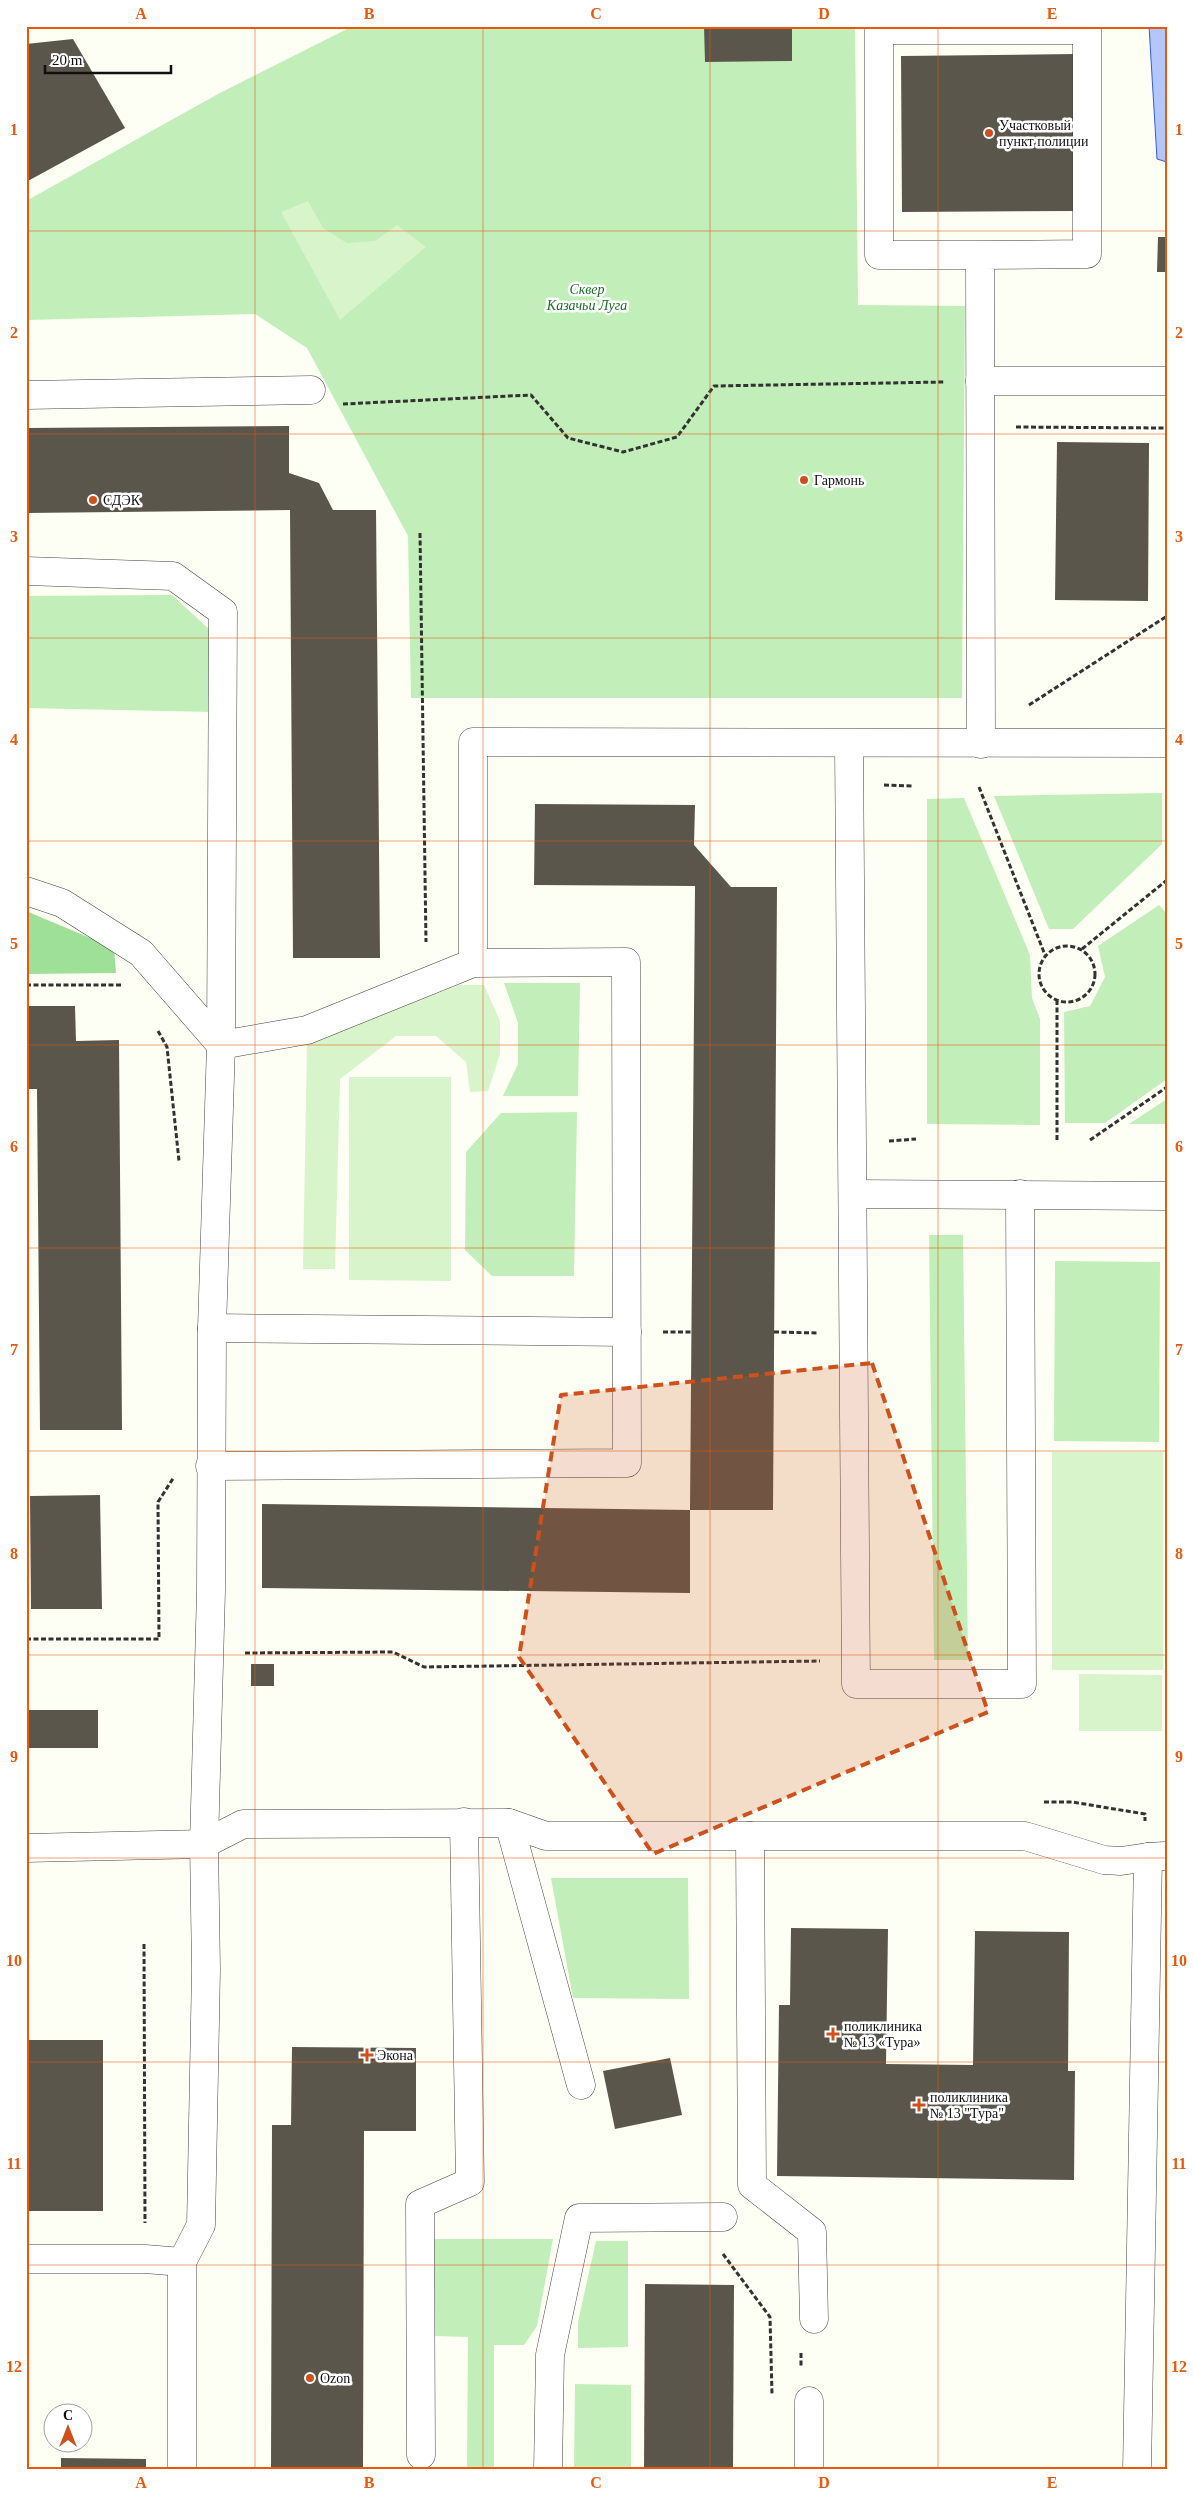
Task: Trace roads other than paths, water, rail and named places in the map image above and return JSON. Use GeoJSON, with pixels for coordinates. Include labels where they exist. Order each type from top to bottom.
{"type":"FeatureCollection","features":[{"type":"Feature","properties":{"kind":"lane"},"geometry":{"type":"LineString","coordinates":[[879,30],[1087,30],[1087,254],[980,254],[879,254],[879,30]]}},
{"type":"Feature","properties":{"kind":"lane"},"geometry":{"type":"LineString","coordinates":[[980,254],[981,744]]}},
{"type":"Feature","properties":{"kind":"lane"},"geometry":{"type":"LineString","coordinates":[[980,381],[1167,381]]}},
{"type":"Feature","properties":{"kind":"lane"},"geometry":{"type":"LineString","coordinates":[[26,394],[311,390]]}},
{"type":"Feature","properties":{"kind":"lane"},"geometry":{"type":"LineString","coordinates":[[26,571],[173,576],[223,612],[221,1045],[212,1328],[209,1653],[204,1844],[206,1970],[201,2225],[182,2262],[182,2470]]}},
{"type":"Feature","properties":{"kind":"lane"},"geometry":{"type":"LineString","coordinates":[[473,963],[473,742],[1167,743]]}},
{"type":"Feature","properties":{"kind":"lane"},"geometry":{"type":"LineString","coordinates":[[849,744],[856,1684],[1022,1684],[1020,1194]]}},
{"type":"Feature","properties":{"kind":"lane"},"geometry":{"type":"LineString","coordinates":[[26,891],[62,903],[141,953],[221,1045]]}},
{"type":"Feature","properties":{"kind":"lane"},"geometry":{"type":"LineString","coordinates":[[210,1466],[627,1463],[626,962],[473,963],[306,1030],[221,1045]]}},
{"type":"Feature","properties":{"kind":"lane"},"geometry":{"type":"LineString","coordinates":[[853,1194],[1167,1196]]}},
{"type":"Feature","properties":{"kind":"lane"},"geometry":{"type":"LineString","coordinates":[[212,1328],[627,1332]]}},
{"type":"Feature","properties":{"kind":"lane"},"geometry":{"type":"LineString","coordinates":[[421,2455],[420,2204],[470,2182],[464,1822]]}},
{"type":"Feature","properties":{"kind":"lane"},"geometry":{"type":"LineString","coordinates":[[26,1848],[204,1844],[243,1824],[464,1822],[509,1823],[546,1836],[1025,1836],[1104,1860],[1120,1861],[1157,1856],[1137,2470]]}},
{"type":"Feature","properties":{"kind":"lane"},"geometry":{"type":"LineString","coordinates":[[509,1823],[581,2084]]}},
{"type":"Feature","properties":{"kind":"lane"},"geometry":{"type":"LineString","coordinates":[[750,1836],[752,2186],[812,2232],[814,2319]]}},
{"type":"Feature","properties":{"kind":"lane"},"geometry":{"type":"LineString","coordinates":[[548,2470],[550,2355],[579,2218],[723,2217]]}},
{"type":"Feature","properties":{"kind":"lane"},"geometry":{"type":"LineString","coordinates":[[26,2259],[145,2259],[182,2262]]}},
{"type":"Feature","properties":{"kind":"lane"},"geometry":{"type":"LineString","coordinates":[[809,2401],[809,2470]]}},
{"type":"Feature","properties":{"kind":"water"},"geometry":{"type":"Polygon","coordinates":[[[1149,26],[1167,26],[1167,162],[1157,159],[1149,26]]]}},
{"type":"Feature","properties":{"kind":"place","name":"Участковый пункт полиции"},"geometry":{"type":"Point","coordinates":[989,133]}},
{"type":"Feature","properties":{"kind":"place","name":"Гармонь"},"geometry":{"type":"Point","coordinates":[804,480]}},
{"type":"Feature","properties":{"kind":"place","name":"СДЭК"},"geometry":{"type":"Point","coordinates":[93,500]}},
{"type":"Feature","properties":{"kind":"place","name":"поликлиника № 13 «Тура»"},"geometry":{"type":"Point","coordinates":[833,2034]}},
{"type":"Feature","properties":{"kind":"place","name":"Экона"},"geometry":{"type":"Point","coordinates":[367,2055]}},
{"type":"Feature","properties":{"kind":"place","name":"поликлиника № 13 \"Тура\""},"geometry":{"type":"Point","coordinates":[919,2105]}},
{"type":"Feature","properties":{"kind":"place","name":"Ozon"},"geometry":{"type":"Point","coordinates":[310,2378]}},
{"type":"Feature","properties":{"kind":"park label","name":"Сквер Казачьи Луга"},"geometry":{"type":"Point","coordinates":[587,298]}}]}
